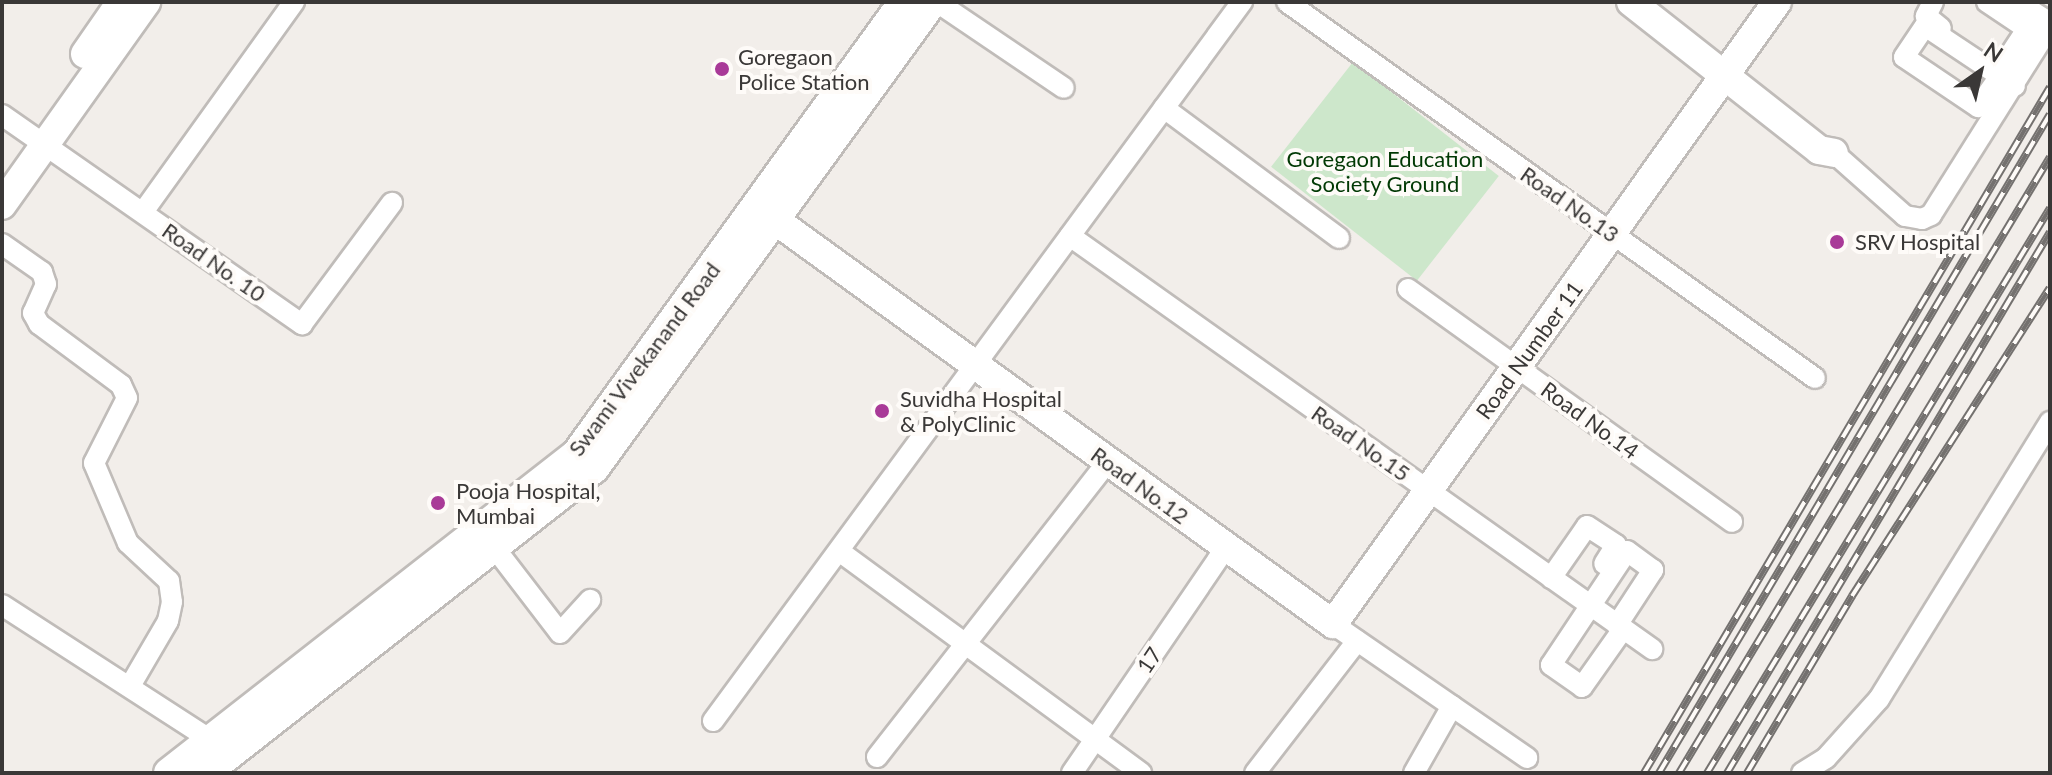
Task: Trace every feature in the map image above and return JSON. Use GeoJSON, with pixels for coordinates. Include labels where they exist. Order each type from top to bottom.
{"type":"FeatureCollection","features":[{"type":"Feature","properties":{"kind":"main road","name":"Swami Vivekanand Road"},"geometry":{"type":"LineString","coordinates":[[766,214],[904,2]]}},
{"type":"Feature","properties":{"kind":"main road","name":"Swami Vivekanand Road"},"geometry":{"type":"LineString","coordinates":[[169,773],[216,756],[494,547],[521,512],[577,454],[935,2]]}},
{"type":"Feature","properties":{"kind":"main road","name":"Swami Vivekanand Road"},"geometry":{"type":"LineString","coordinates":[[216,756],[521,512]]}},
{"type":"Feature","properties":{"kind":"street"},"geometry":{"type":"LineString","coordinates":[[2,205],[36,140],[121,2]]}},
{"type":"Feature","properties":{"kind":"street"},"geometry":{"type":"LineString","coordinates":[[2,173],[36,140],[146,2]]}},
{"type":"Feature","properties":{"kind":"street"},"geometry":{"type":"LineString","coordinates":[[143,212],[294,2]]}},
{"type":"Feature","properties":{"kind":"street"},"geometry":{"type":"LineString","coordinates":[[935,2],[1064,88]]}},
{"type":"Feature","properties":{"kind":"street"},"geometry":{"type":"LineString","coordinates":[[713,721],[1242,2]]}},
{"type":"Feature","properties":{"kind":"street","name":"Road No.13"},"geometry":{"type":"LineString","coordinates":[[1287,2],[1815,378]]}},
{"type":"Feature","properties":{"kind":"street"},"geometry":{"type":"LineString","coordinates":[[1631,2],[1829,139],[1834,153],[1911,219],[1931,215],[2009,77],[2035,19],[1987,2]]}},
{"type":"Feature","properties":{"kind":"street"},"geometry":{"type":"LineString","coordinates":[[1658,2],[1730,68]]}},
{"type":"Feature","properties":{"kind":"street","name":"Road Number 11"},"geometry":{"type":"LineString","coordinates":[[1333,624],[1777,2]]}},
{"type":"Feature","properties":{"kind":"street"},"geometry":{"type":"LineString","coordinates":[[1933,2],[1928,19],[2009,77]]}},
{"type":"Feature","properties":{"kind":"street"},"geometry":{"type":"LineString","coordinates":[[1990,108],[1978,107],[1905,55],[1925,26],[2009,77]]}},
{"type":"Feature","properties":{"kind":"street"},"geometry":{"type":"LineString","coordinates":[[1164,108],[1339,238]]}},
{"type":"Feature","properties":{"kind":"street","name":"Road No. 10"},"geometry":{"type":"LineString","coordinates":[[2,115],[302,324],[392,203]]}},
{"type":"Feature","properties":{"kind":"street","name":"Road No.12"},"geometry":{"type":"LineString","coordinates":[[766,214],[1333,624],[1527,758]]}},
{"type":"Feature","properties":{"kind":"street","name":"Road No.15"},"geometry":{"type":"LineString","coordinates":[[1070,236],[1428,490],[1554,574],[1652,649]]}},
{"type":"Feature","properties":{"kind":"street"},"geometry":{"type":"LineString","coordinates":[[2,244],[42,272],[46,284],[33,313],[39,324],[121,385],[127,398],[94,463],[128,543],[169,581],[172,602],[168,621],[130,686]]}},
{"type":"Feature","properties":{"kind":"street","name":"Road No.14"},"geometry":{"type":"LineString","coordinates":[[1408,289],[1732,522]]}},
{"type":"Feature","properties":{"kind":"street"},"geometry":{"type":"LineString","coordinates":[[1802,773],[1826,758],[1879,699],[2050,422]]}},
{"type":"Feature","properties":{"kind":"street"},"geometry":{"type":"LineString","coordinates":[[877,757],[968,646],[1108,461]]}},
{"type":"Feature","properties":{"kind":"street"},"geometry":{"type":"LineString","coordinates":[[1554,574],[1590,526],[1616,545],[1551,663],[1580,686],[1620,627],[1653,570],[1628,551],[1586,601]]}},
{"type":"Feature","properties":{"kind":"street"},"geometry":{"type":"LineString","coordinates":[[494,547],[560,633],[590,600]]}},
{"type":"Feature","properties":{"kind":"street","name":"17"},"geometry":{"type":"LineString","coordinates":[[1072,773],[1226,547]]}},
{"type":"Feature","properties":{"kind":"street"},"geometry":{"type":"LineString","coordinates":[[839,551],[1141,773]]}},
{"type":"Feature","properties":{"kind":"street"},"geometry":{"type":"LineString","coordinates":[[2,605],[130,686],[216,756]]}},
{"type":"Feature","properties":{"kind":"street"},"geometry":{"type":"LineString","coordinates":[[1255,773],[1357,641]]}},
{"type":"Feature","properties":{"kind":"street"},"geometry":{"type":"LineString","coordinates":[[1414,773],[1452,706]]}},
{"type":"Feature","properties":{"kind":"green space","name":"Goregaon Education Society Ground"},"geometry":{"type":"Polygon","coordinates":[[[1353,62],[1499,176],[1417,281],[1271,167],[1353,62]]]}},
{"type":"Feature","properties":{"kind":"railway"},"geometry":{"type":"LineString","coordinates":[[1644,773],[2050,87]]}},
{"type":"Feature","properties":{"kind":"railway"},"geometry":{"type":"LineString","coordinates":[[1659,773],[2050,114]]}},
{"type":"Feature","properties":{"kind":"railway"},"geometry":{"type":"LineString","coordinates":[[1679,773],[2050,157]]}},
{"type":"Feature","properties":{"kind":"railway"},"geometry":{"type":"LineString","coordinates":[[1707,773],[2050,208]]}},
{"type":"Feature","properties":{"kind":"railway"},"geometry":{"type":"LineString","coordinates":[[1727,773],[2050,232]]}},
{"type":"Feature","properties":{"kind":"railway"},"geometry":{"type":"LineString","coordinates":[[1747,773],[1852,596],[2050,288]]}},
{"type":"Feature","properties":{"kind":"place","name":"Goregaon Police Station"},"geometry":{"type":"Point","coordinates":[722,69]}},
{"type":"Feature","properties":{"kind":"place","name":"SRV Hospital"},"geometry":{"type":"Point","coordinates":[1837,242]}},
{"type":"Feature","properties":{"kind":"place","name":"Suvidha Hospital & PolyClinic"},"geometry":{"type":"Point","coordinates":[882,411]}},
{"type":"Feature","properties":{"kind":"place","name":"Pooja Hospital, Mumbai"},"geometry":{"type":"Point","coordinates":[438,503]}}]}
